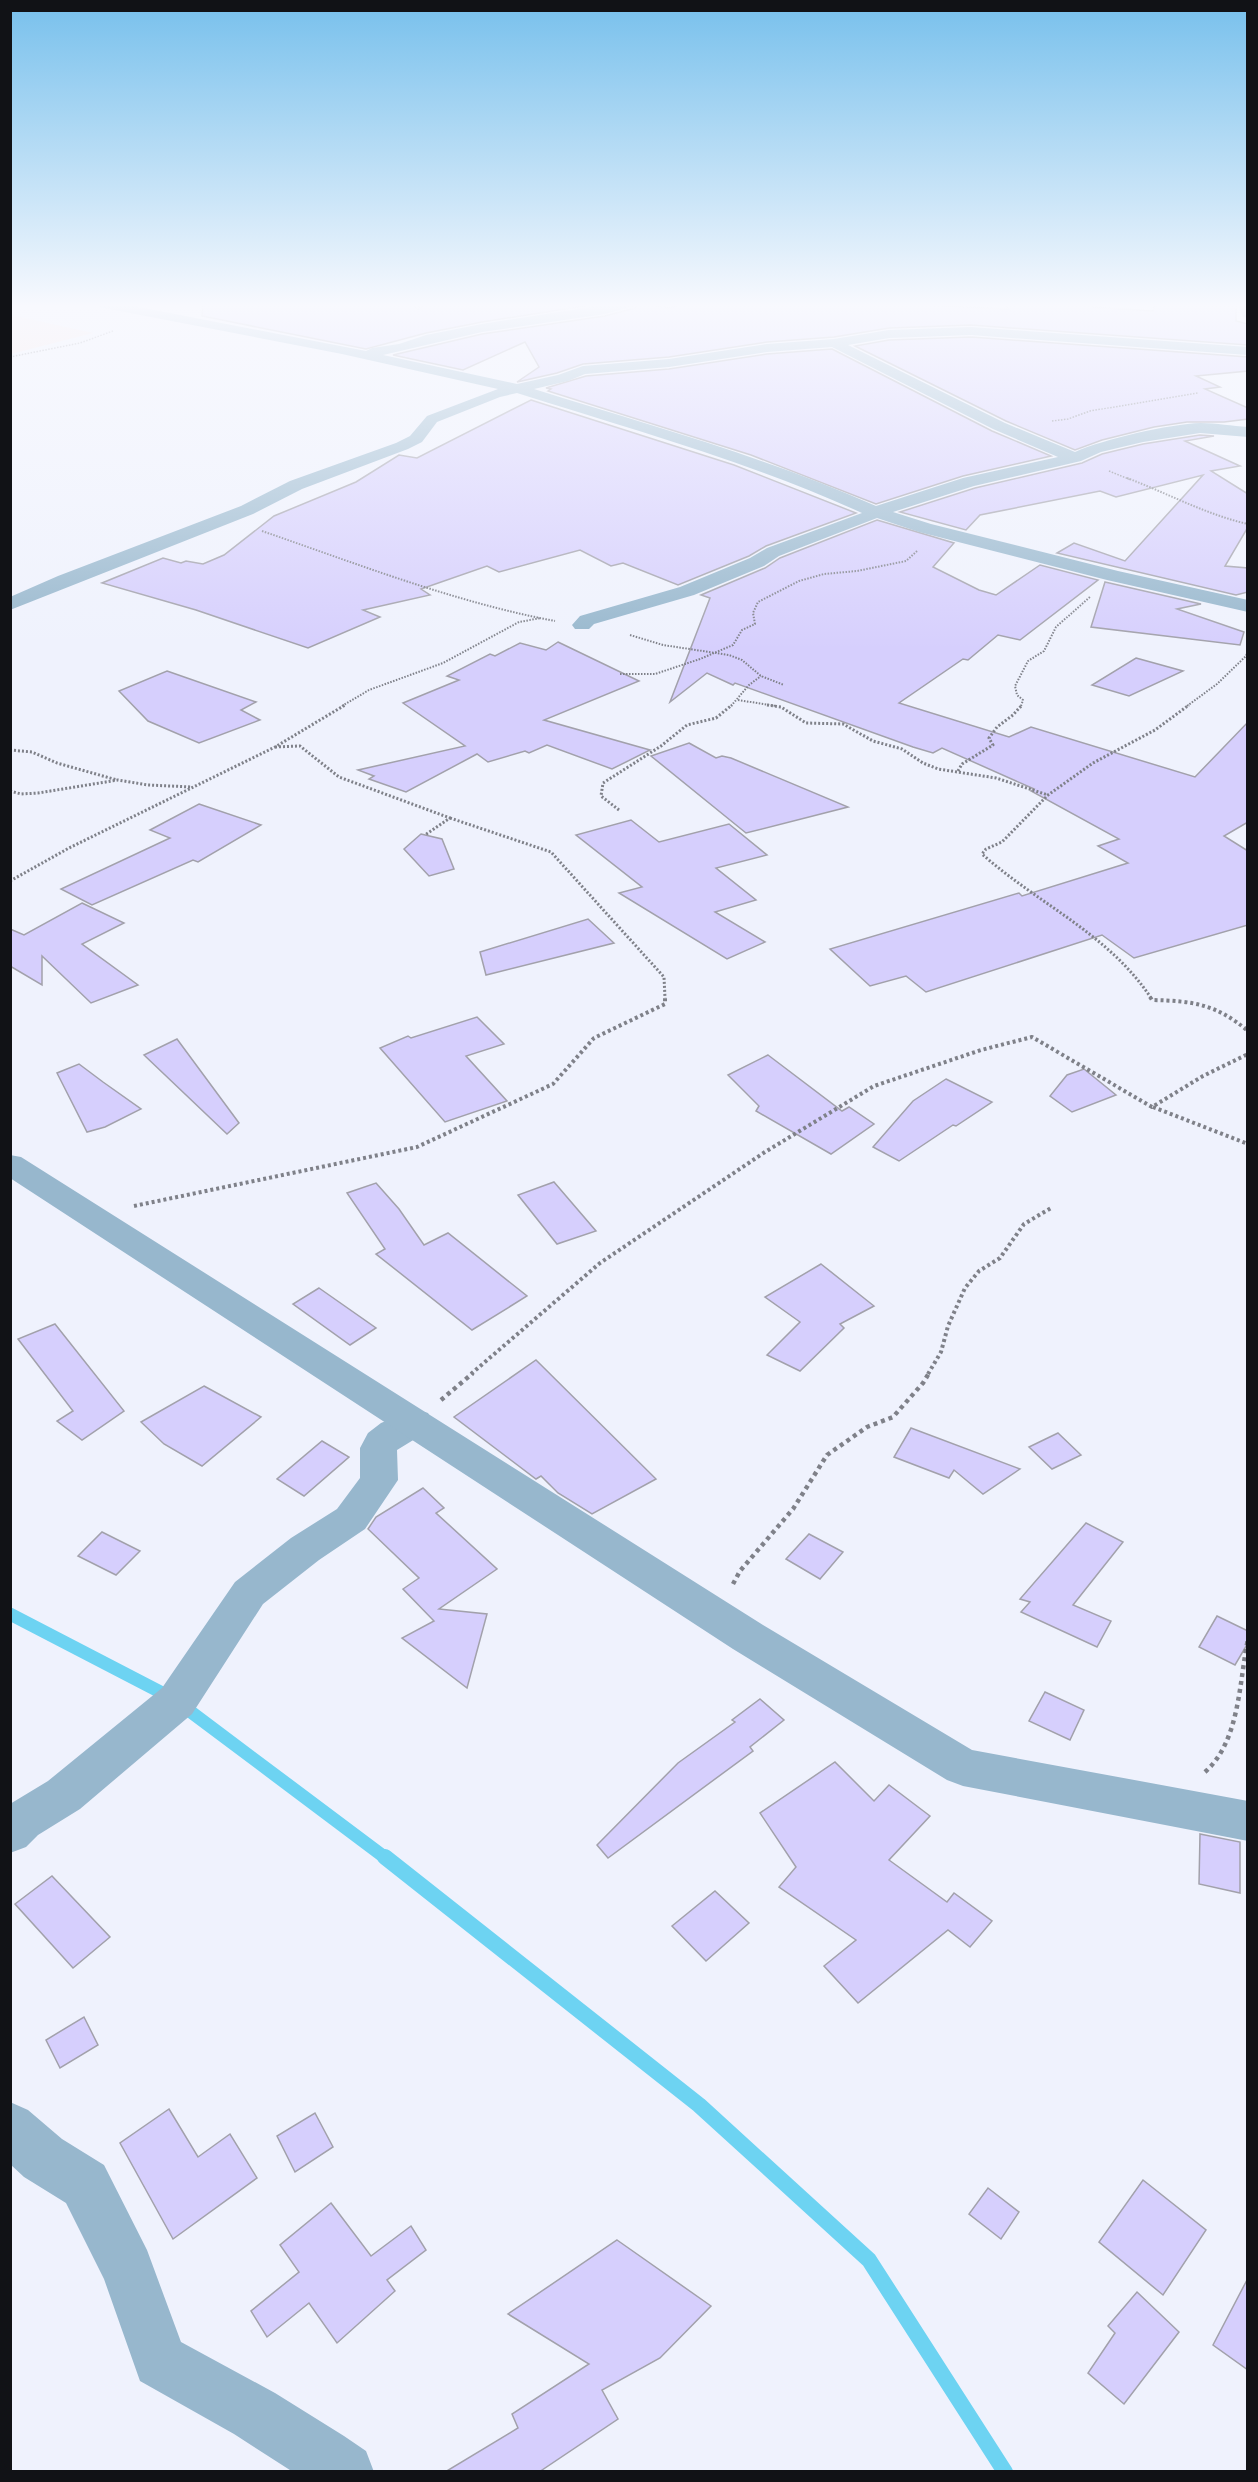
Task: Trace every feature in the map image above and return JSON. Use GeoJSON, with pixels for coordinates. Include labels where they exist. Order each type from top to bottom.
{"type":"FeatureCollection","features":[{"type":"Feature","properties":{"kind":"street"},"geometry":{"type":"LineString","coordinates":[[10,604],[65,580],[247,510],[296,485],[321,478],[416,439],[432,419]]}},
{"type":"Feature","properties":{"kind":"street"},"geometry":{"type":"LineString","coordinates":[[613,419],[743,460],[826,490],[875,512],[944,533],[1114,576],[1248,606]]}},
{"type":"Feature","properties":{"kind":"street"},"geometry":{"type":"LineString","coordinates":[[985,419],[1074,458]]}},
{"type":"Feature","properties":{"kind":"street"},"geometry":{"type":"LineString","coordinates":[[582,625],[587,620],[707,583],[757,562],[772,552],[868,517],[875,512],[969,482],[1074,458],[1095,449],[1143,437],[1200,428],[1248,432]]}},
{"type":"Feature","properties":{"kind":"street"},"geometry":{"type":"LineString","coordinates":[[10,1164],[716,1616],[963,1767],[1248,1821]]}},
{"type":"Feature","properties":{"kind":"street"},"geometry":{"type":"LineString","coordinates":[[10,1833],[22,1821],[64,1795],[177,1701],[249,1593],[305,1549],[351,1519],[379,1480],[375,1454],[385,1438],[414,1422]]}},
{"type":"Feature","properties":{"kind":"street"},"geometry":{"type":"LineString","coordinates":[[10,2128],[43,2158],[85,2184],[128,2270],[160,2361],[301,2441],[345,2472]]}},
{"type":"Feature","properties":{"kind":"path"},"geometry":{"type":"LineString","coordinates":[[999,426],[1068,419]]}},
{"type":"Feature","properties":{"kind":"path"},"geometry":{"type":"LineString","coordinates":[[1074,458],[1153,490],[1182,499],[1222,518],[1248,524]]}},
{"type":"Feature","properties":{"kind":"path"},"geometry":{"type":"LineString","coordinates":[[10,881],[69,848],[274,747],[369,690],[443,663],[519,622],[541,618],[517,614],[435,591],[282,539],[248,524],[250,514],[247,510]]}},
{"type":"Feature","properties":{"kind":"path"},"geometry":{"type":"LineString","coordinates":[[620,674],[668,671],[733,645],[742,630],[755,624],[754,608],[758,602],[768,596],[799,581],[824,574],[857,571],[906,561],[915,552],[936,543],[944,533]]}},
{"type":"Feature","properties":{"kind":"path"},"geometry":{"type":"LineString","coordinates":[[958,771],[962,764],[993,745],[989,738],[992,731],[1022,706],[1023,700],[1017,695],[1016,686],[1019,675],[1028,661],[1044,651],[1046,640],[1068,615],[1114,576]]}},
{"type":"Feature","properties":{"kind":"path"},"geometry":{"type":"LineString","coordinates":[[582,625],[663,645],[742,660],[761,676],[784,685]]}},
{"type":"Feature","properties":{"kind":"path"},"geometry":{"type":"LineString","coordinates":[[1248,651],[1246,656],[1217,684],[1155,730],[1093,763],[1048,795],[1002,842],[986,849],[982,854],[1034,897],[1093,936],[1136,975],[1152,1000],[1204,1003],[1225,1012],[1248,1030]]}},
{"type":"Feature","properties":{"kind":"path"},"geometry":{"type":"LineString","coordinates":[[619,810],[601,796],[603,783],[661,747],[680,730],[716,718],[727,711],[749,685],[761,676]]}},
{"type":"Feature","properties":{"kind":"path"},"geometry":{"type":"LineString","coordinates":[[738,700],[781,707],[806,723],[843,724],[873,741],[902,749],[923,763],[938,769],[996,778],[1048,795]]}},
{"type":"Feature","properties":{"kind":"path"},"geometry":{"type":"LineString","coordinates":[[97,1219],[125,1208],[417,1147],[554,1084],[594,1038],[665,1004],[664,977],[551,852],[339,777],[300,746],[274,747]]}},
{"type":"Feature","properties":{"kind":"path"},"geometry":{"type":"LineString","coordinates":[[10,750],[32,752],[57,763],[118,780],[148,785],[193,787]]}},
{"type":"Feature","properties":{"kind":"path"},"geometry":{"type":"LineString","coordinates":[[10,791],[21,794],[38,793],[118,780]]}},
{"type":"Feature","properties":{"kind":"path"},"geometry":{"type":"LineString","coordinates":[[424,835],[450,818]]}},
{"type":"Feature","properties":{"kind":"path"},"geometry":{"type":"LineString","coordinates":[[414,1422],[600,1263],[765,1152],[874,1086],[981,1050],[1032,1037],[1140,1102],[1248,1144]]}},
{"type":"Feature","properties":{"kind":"path"},"geometry":{"type":"LineString","coordinates":[[1152,1107],[1203,1076],[1248,1054]]}},
{"type":"Feature","properties":{"kind":"path"},"geometry":{"type":"LineString","coordinates":[[716,1616],[740,1571],[793,1509],[827,1455],[867,1427],[892,1417],[910,1399],[927,1377],[940,1352],[965,1287],[979,1272],[1000,1258],[1023,1224],[1050,1208]]}},
{"type":"Feature","properties":{"kind":"path"},"geometry":{"type":"LineString","coordinates":[[1156,1803],[1162,1789],[1194,1779],[1210,1769],[1221,1756],[1248,1639]]}},
{"type":"Feature","properties":{"kind":"building"},"geometry":{"type":"Polygon","coordinates":[[[494,419],[590,419],[734,465],[856,513],[766,546],[749,556],[678,585],[623,563],[611,566],[580,550],[499,572],[487,566],[421,589],[430,595],[363,610],[380,617],[308,648],[196,610],[102,583],[163,558],[181,563],[186,561],[203,564],[224,555],[274,516],[356,482],[399,455],[417,458],[494,419]]]}},
{"type":"Feature","properties":{"kind":"building"},"geometry":{"type":"Polygon","coordinates":[[[636,419],[968,419],[1051,456],[963,476],[876,504],[751,455],[636,419]]]}},
{"type":"Feature","properties":{"kind":"building"},"geometry":{"type":"Polygon","coordinates":[[[1002,419],[1248,419],[1224,422],[1187,422],[1154,427],[1102,440],[1075,450],[1002,419]]]}},
{"type":"Feature","properties":{"kind":"building"},"geometry":{"type":"Polygon","coordinates":[[[1200,435],[1214,436],[1185,441],[1240,466],[1211,471],[1248,494],[1248,527],[1225,566],[1248,568],[1248,592],[1236,595],[1057,553],[1074,543],[1125,561],[1203,475],[1116,497],[1100,491],[980,515],[966,530],[900,512],[975,488],[1082,463],[1102,454],[1143,444],[1200,435]]]}},
{"type":"Feature","properties":{"kind":"building"},"geometry":{"type":"Polygon","coordinates":[[[877,520],[954,543],[933,567],[979,590],[996,595],[1040,565],[1098,580],[1020,640],[998,635],[968,660],[963,659],[899,703],[1009,737],[1031,727],[1195,777],[1248,722],[1248,822],[1224,836],[1248,851],[1248,925],[1134,958],[1102,935],[926,992],[906,976],[870,986],[830,949],[1019,893],[1022,896],[1128,863],[1098,846],[1119,839],[1031,791],[1034,789],[942,748],[933,753],[913,747],[735,683],[733,685],[707,673],[670,702],[710,598],[701,595],[765,568],[780,558],[877,520]]]}},
{"type":"Feature","properties":{"kind":"building"},"geometry":{"type":"Polygon","coordinates":[[[1105,582],[1201,604],[1177,609],[1244,632],[1240,645],[1091,627],[1105,582]]]}},
{"type":"Feature","properties":{"kind":"building"},"geometry":{"type":"Polygon","coordinates":[[[558,642],[639,681],[544,720],[650,750],[612,769],[547,745],[529,753],[525,751],[488,762],[477,754],[406,792],[369,779],[374,776],[358,770],[465,746],[403,703],[459,680],[447,676],[490,654],[495,656],[520,643],[546,650],[558,642]]]}},
{"type":"Feature","properties":{"kind":"building"},"geometry":{"type":"Polygon","coordinates":[[[1136,658],[1183,671],[1129,696],[1092,685],[1136,658]]]}},
{"type":"Feature","properties":{"kind":"building"},"geometry":{"type":"Polygon","coordinates":[[[167,671],[256,702],[241,710],[260,720],[199,743],[148,721],[119,691],[167,671]]]}},
{"type":"Feature","properties":{"kind":"building"},"geometry":{"type":"Polygon","coordinates":[[[689,743],[716,758],[722,756],[731,758],[848,807],[746,833],[651,756],[689,743]]]}},
{"type":"Feature","properties":{"kind":"building"},"geometry":{"type":"Polygon","coordinates":[[[199,804],[261,825],[198,862],[193,860],[92,905],[61,889],[170,838],[150,830],[199,804]]]}},
{"type":"Feature","properties":{"kind":"building"},"geometry":{"type":"Polygon","coordinates":[[[631,820],[659,842],[729,824],[767,855],[716,868],[756,900],[715,912],[765,942],[727,959],[619,893],[642,887],[576,835],[631,820]]]}},
{"type":"Feature","properties":{"kind":"building"},"geometry":{"type":"Polygon","coordinates":[[[421,834],[442,839],[454,869],[429,876],[404,849],[421,834]]]}},
{"type":"Feature","properties":{"kind":"building"},"geometry":{"type":"Polygon","coordinates":[[[82,903],[124,923],[82,944],[138,985],[91,1003],[42,956],[42,985],[10,966],[10,929],[24,935],[82,903]]]}},
{"type":"Feature","properties":{"kind":"building"},"geometry":{"type":"Polygon","coordinates":[[[588,919],[614,943],[486,975],[480,952],[588,919]]]}},
{"type":"Feature","properties":{"kind":"building"},"geometry":{"type":"Polygon","coordinates":[[[477,1017],[504,1044],[466,1056],[507,1101],[445,1122],[380,1048],[408,1036],[411,1038],[477,1017]]]}},
{"type":"Feature","properties":{"kind":"building"},"geometry":{"type":"Polygon","coordinates":[[[177,1039],[239,1123],[227,1134],[144,1055],[177,1039]]]}},
{"type":"Feature","properties":{"kind":"building"},"geometry":{"type":"Polygon","coordinates":[[[768,1055],[842,1111],[849,1107],[874,1124],[831,1154],[756,1111],[759,1106],[728,1075],[768,1055]]]}},
{"type":"Feature","properties":{"kind":"building"},"geometry":{"type":"Polygon","coordinates":[[[79,1064],[141,1109],[105,1127],[87,1132],[57,1073],[79,1064]]]}},
{"type":"Feature","properties":{"kind":"building"},"geometry":{"type":"Polygon","coordinates":[[[1084,1069],[1116,1095],[1072,1112],[1050,1096],[1067,1075],[1084,1069]]]}},
{"type":"Feature","properties":{"kind":"building"},"geometry":{"type":"Polygon","coordinates":[[[946,1079],[992,1102],[899,1161],[873,1147],[913,1101],[946,1079]]]}},
{"type":"Feature","properties":{"kind":"building"},"geometry":{"type":"Polygon","coordinates":[[[554,1182],[596,1231],[557,1244],[518,1195],[554,1182]]]}},
{"type":"Feature","properties":{"kind":"building"},"geometry":{"type":"Polygon","coordinates":[[[376,1183],[399,1209],[424,1245],[448,1233],[527,1296],[472,1330],[376,1254],[385,1249],[347,1193],[376,1183]]]}},
{"type":"Feature","properties":{"kind":"building"},"geometry":{"type":"Polygon","coordinates":[[[821,1264],[874,1306],[840,1324],[844,1328],[800,1371],[767,1355],[800,1322],[765,1297],[821,1264]]]}},
{"type":"Feature","properties":{"kind":"building"},"geometry":{"type":"Polygon","coordinates":[[[319,1288],[376,1328],[350,1345],[293,1304],[319,1288]]]}},
{"type":"Feature","properties":{"kind":"building"},"geometry":{"type":"Polygon","coordinates":[[[55,1324],[124,1411],[82,1440],[57,1421],[73,1411],[18,1339],[55,1324]]]}},
{"type":"Feature","properties":{"kind":"building"},"geometry":{"type":"Polygon","coordinates":[[[536,1360],[656,1479],[592,1514],[558,1493],[541,1476],[536,1479],[454,1417],[536,1360]]]}},
{"type":"Feature","properties":{"kind":"building"},"geometry":{"type":"Polygon","coordinates":[[[204,1386],[261,1417],[202,1466],[164,1444],[141,1422],[204,1386]]]}},
{"type":"Feature","properties":{"kind":"building"},"geometry":{"type":"Polygon","coordinates":[[[911,1428],[1020,1469],[983,1494],[954,1470],[949,1478],[894,1457],[911,1428]]]}},
{"type":"Feature","properties":{"kind":"building"},"geometry":{"type":"Polygon","coordinates":[[[1058,1433],[1081,1455],[1052,1469],[1029,1447],[1058,1433]]]}},
{"type":"Feature","properties":{"kind":"building"},"geometry":{"type":"Polygon","coordinates":[[[322,1441],[349,1457],[304,1496],[277,1479],[322,1441]]]}},
{"type":"Feature","properties":{"kind":"building"},"geometry":{"type":"Polygon","coordinates":[[[423,1488],[444,1508],[436,1513],[497,1569],[439,1609],[487,1614],[467,1688],[402,1638],[434,1621],[403,1589],[419,1578],[368,1529],[376,1517],[423,1488]]]}},
{"type":"Feature","properties":{"kind":"building"},"geometry":{"type":"Polygon","coordinates":[[[1086,1523],[1123,1542],[1073,1605],[1111,1621],[1097,1647],[1021,1612],[1030,1602],[1020,1599],[1086,1523]]]}},
{"type":"Feature","properties":{"kind":"building"},"geometry":{"type":"Polygon","coordinates":[[[102,1532],[140,1551],[116,1575],[78,1556],[102,1532]]]}},
{"type":"Feature","properties":{"kind":"building"},"geometry":{"type":"Polygon","coordinates":[[[809,1534],[843,1552],[820,1579],[786,1559],[809,1534]]]}},
{"type":"Feature","properties":{"kind":"building"},"geometry":{"type":"Polygon","coordinates":[[[1217,1616],[1248,1631],[1248,1643],[1235,1665],[1199,1647],[1217,1616]]]}},
{"type":"Feature","properties":{"kind":"building"},"geometry":{"type":"Polygon","coordinates":[[[1045,1692],[1084,1710],[1070,1740],[1029,1721],[1045,1692]]]}},
{"type":"Feature","properties":{"kind":"building"},"geometry":{"type":"Polygon","coordinates":[[[760,1699],[784,1720],[750,1747],[753,1751],[608,1858],[597,1845],[678,1763],[735,1722],[732,1720],[760,1699]]]}},
{"type":"Feature","properties":{"kind":"building"},"geometry":{"type":"Polygon","coordinates":[[[835,1762],[874,1801],[889,1785],[930,1816],[889,1860],[947,1902],[954,1893],[992,1921],[970,1947],[948,1930],[858,2003],[824,1966],[856,1940],[779,1887],[796,1867],[760,1813],[835,1762]]]}},
{"type":"Feature","properties":{"kind":"building"},"geometry":{"type":"Polygon","coordinates":[[[1200,1834],[1240,1842],[1240,1893],[1199,1884],[1200,1834]]]}},
{"type":"Feature","properties":{"kind":"building"},"geometry":{"type":"Polygon","coordinates":[[[52,1876],[110,1937],[73,1968],[15,1904],[52,1876]]]}},
{"type":"Feature","properties":{"kind":"building"},"geometry":{"type":"Polygon","coordinates":[[[715,1891],[749,1923],[706,1961],[672,1926],[715,1891]]]}},
{"type":"Feature","properties":{"kind":"building"},"geometry":{"type":"Polygon","coordinates":[[[84,2017],[98,2045],[60,2068],[46,2040],[84,2017]]]}},
{"type":"Feature","properties":{"kind":"building"},"geometry":{"type":"Polygon","coordinates":[[[169,2109],[198,2157],[230,2134],[257,2178],[173,2239],[120,2143],[169,2109]]]}},
{"type":"Feature","properties":{"kind":"building"},"geometry":{"type":"Polygon","coordinates":[[[315,2113],[333,2147],[295,2172],[277,2136],[315,2113]]]}},
{"type":"Feature","properties":{"kind":"building"},"geometry":{"type":"Polygon","coordinates":[[[1143,2180],[1206,2230],[1163,2295],[1099,2242],[1143,2180]]]}},
{"type":"Feature","properties":{"kind":"building"},"geometry":{"type":"Polygon","coordinates":[[[988,2188],[1019,2212],[1001,2239],[969,2214],[988,2188]]]}},
{"type":"Feature","properties":{"kind":"building"},"geometry":{"type":"Polygon","coordinates":[[[331,2203],[371,2256],[411,2226],[426,2250],[387,2280],[395,2291],[337,2343],[309,2303],[267,2337],[251,2311],[299,2272],[280,2245],[331,2203]]]}},
{"type":"Feature","properties":{"kind":"building"},"geometry":{"type":"Polygon","coordinates":[[[617,2240],[711,2306],[660,2358],[602,2390],[618,2419],[539,2472],[445,2472],[518,2428],[512,2414],[589,2364],[508,2314],[617,2240]]]}},
{"type":"Feature","properties":{"kind":"building"},"geometry":{"type":"Polygon","coordinates":[[[1248,2278],[1248,2370],[1213,2345],[1248,2278]]]}},
{"type":"Feature","properties":{"kind":"building"},"geometry":{"type":"Polygon","coordinates":[[[1137,2292],[1179,2332],[1124,2404],[1088,2373],[1115,2333],[1108,2326],[1137,2292]]]}},
{"type":"Feature","properties":{"kind":"waterway"},"geometry":{"type":"LineString","coordinates":[[10,1614],[170,1697]]}},
{"type":"Feature","properties":{"kind":"waterway"},"geometry":{"type":"LineString","coordinates":[[183,1706],[387,1859]]}},
{"type":"Feature","properties":{"kind":"waterway"},"geometry":{"type":"LineString","coordinates":[[385,1857],[699,2105],[869,2260],[1005,2472]]}}]}
